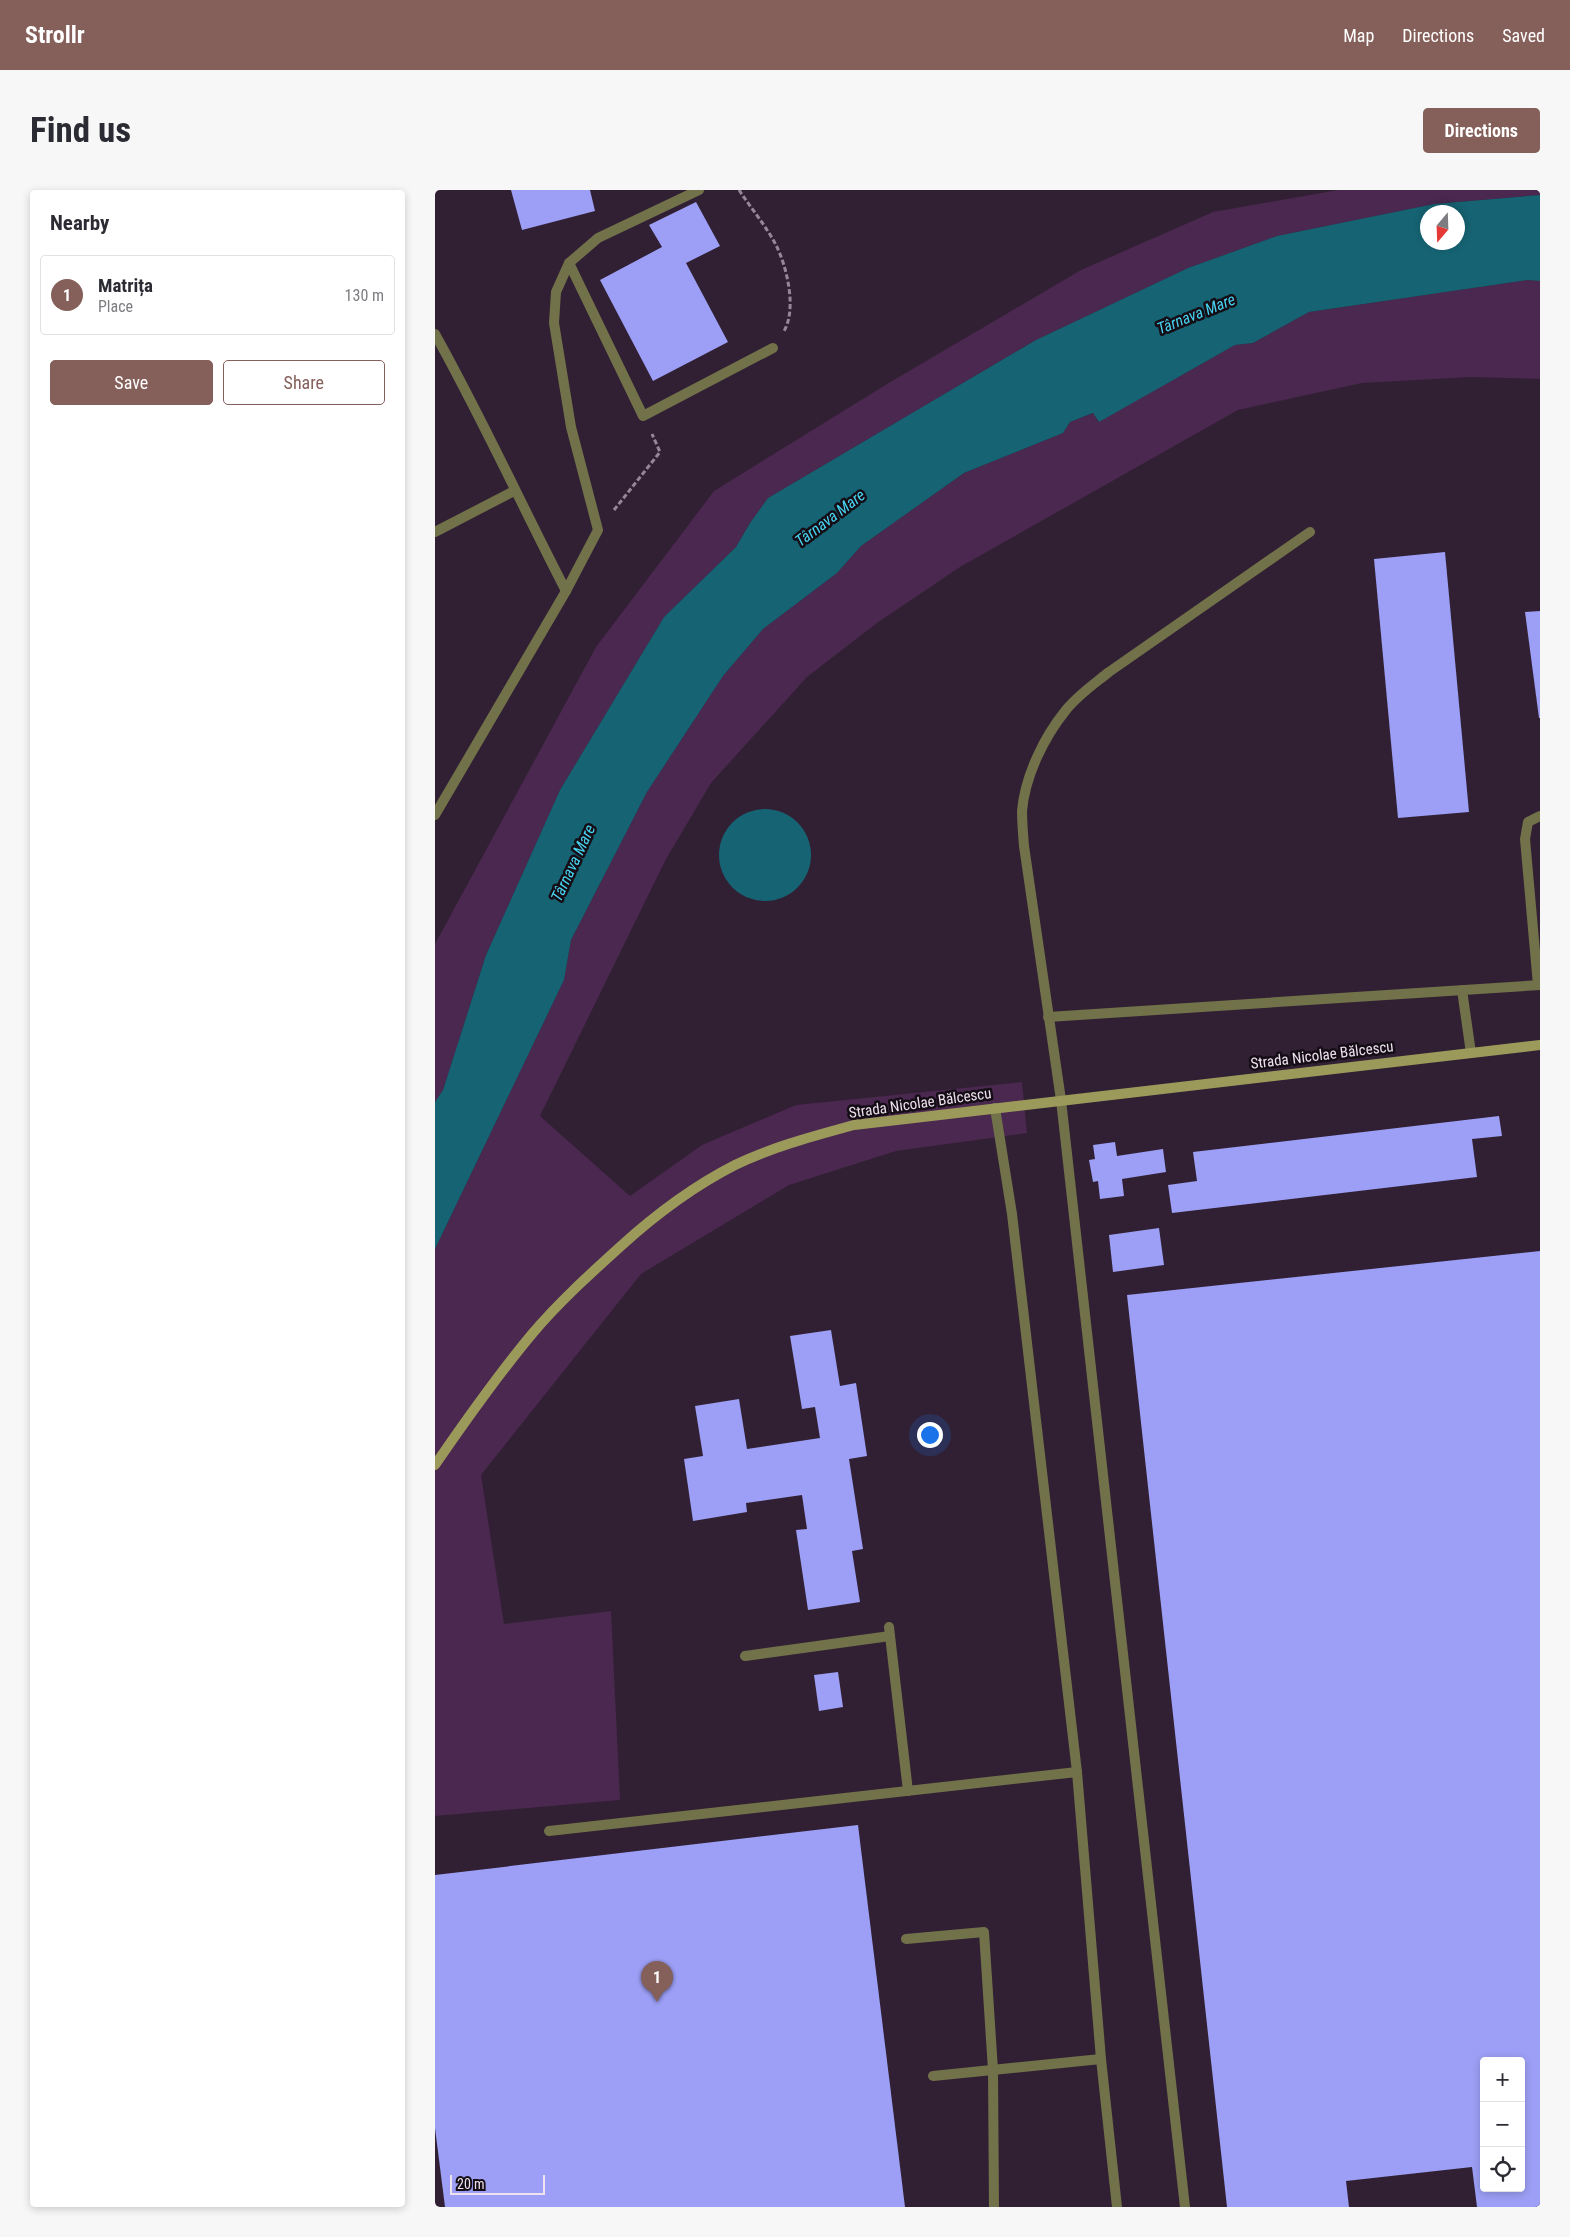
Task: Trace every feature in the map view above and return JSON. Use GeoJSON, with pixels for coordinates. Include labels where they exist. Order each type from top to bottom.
{"type":"FeatureCollection","features":[{"type":"Feature","properties":{"kind":"main road","name":"Strada Nicolae Bălcescu"},"geometry":{"type":"LineString","coordinates":[[435,1465],[491,1385],[533,1333],[584,1279],[646,1224],[682,1197],[735,1165],[802,1140],[854,1125],[1540,1045]]}},
{"type":"Feature","properties":{"kind":"lane"},"geometry":{"type":"LineString","coordinates":[[435,815],[566,591],[598,530],[571,427],[554,323],[556,292],[569,263],[598,238],[699,190]]}},
{"type":"Feature","properties":{"kind":"lane"},"geometry":{"type":"LineString","coordinates":[[569,263],[643,416],[773,348]]}},
{"type":"Feature","properties":{"kind":"lane"},"geometry":{"type":"LineString","coordinates":[[435,334],[457,373],[514,491],[566,591]]}},
{"type":"Feature","properties":{"kind":"lane"},"geometry":{"type":"LineString","coordinates":[[435,532],[514,491]]}},
{"type":"Feature","properties":{"kind":"lane"},"geometry":{"type":"LineString","coordinates":[[1185,2207],[1061,1100],[1024,846],[1022,811],[1027,786],[1035,762],[1049,734],[1066,710],[1083,692],[1311,532]]}},
{"type":"Feature","properties":{"kind":"lane"},"geometry":{"type":"LineString","coordinates":[[1049,1017],[1539,985],[1525,839],[1528,822],[1540,816]]}},
{"type":"Feature","properties":{"kind":"lane"},"geometry":{"type":"LineString","coordinates":[[1462,990],[1471,1053]]}},
{"type":"Feature","properties":{"kind":"lane"},"geometry":{"type":"LineString","coordinates":[[995,1108],[1012,1214],[1077,1772],[1101,2059],[1117,2207]]}},
{"type":"Feature","properties":{"kind":"lane"},"geometry":{"type":"LineString","coordinates":[[745,1656],[889,1632],[909,1791]]}},
{"type":"Feature","properties":{"kind":"lane"},"geometry":{"type":"LineString","coordinates":[[549,1830],[1077,1772]]}},
{"type":"Feature","properties":{"kind":"lane"},"geometry":{"type":"LineString","coordinates":[[906,1939],[984,1932],[993,2070],[994,2207]]}},
{"type":"Feature","properties":{"kind":"lane"},"geometry":{"type":"LineString","coordinates":[[933,2076],[1101,2059]]}},
{"type":"Feature","properties":{"kind":"path"},"geometry":{"type":"LineString","coordinates":[[739,190],[776,246],[790,289],[789,322],[773,348]]}},
{"type":"Feature","properties":{"kind":"path"},"geometry":{"type":"LineString","coordinates":[[598,530],[660,452],[643,416]]}},
{"type":"Feature","properties":{"kind":"shaded area"},"geometry":{"type":"Polygon","coordinates":[[[1338,190],[1540,190],[1540,195],[1420,205],[1420,207],[1277,236],[1188,268],[1036,340],[768,498],[736,547],[664,617],[560,790],[486,955],[443,1090],[435,1102],[435,944],[596,647],[714,491],[887,384],[1081,270],[1213,212],[1338,190]]]}},
{"type":"Feature","properties":{"kind":"shaded area"},"geometry":{"type":"Polygon","coordinates":[[[1527,280],[1540,281],[1540,379],[1471,377],[1362,383],[1238,410],[960,567],[877,623],[807,677],[711,783],[665,861],[540,1116],[630,1196],[702,1145],[796,1105],[1022,1082],[1027,1133],[896,1151],[789,1185],[641,1274],[481,1475],[504,1624],[611,1611],[620,1800],[435,1816],[435,1249],[564,980],[571,940],[647,792],[723,676],[763,629],[837,573],[861,546],[964,473],[1063,433],[1070,422],[1094,413],[1098,422],[1235,345],[1253,343],[1309,312],[1527,280]]]}},
{"type":"Feature","properties":{"kind":"water","name":"Târnava Mare"},"geometry":{"type":"Polygon","coordinates":[[[1540,195],[1540,281],[1527,280],[1309,312],[1253,343],[1235,345],[1099,422],[1093,413],[1070,422],[1063,433],[964,473],[861,546],[837,573],[763,629],[723,676],[647,792],[571,940],[564,980],[435,1249],[435,1102],[443,1090],[486,955],[560,790],[664,617],[736,547],[768,498],[1036,340],[1188,268],[1277,236],[1420,207],[1420,250],[1465,250],[1465,205],[1429,205],[1540,195]]]}},
{"type":"Feature","properties":{"kind":"water"},"geometry":{"type":"Polygon","coordinates":[[[765,809],[783,812],[798,822],[808,837],[811,855],[808,873],[798,888],[783,898],[765,901],[747,898],[732,888],[722,873],[719,855],[722,837],[732,822],[747,812],[765,809]]]}},
{"type":"Feature","properties":{"kind":"building"},"geometry":{"type":"Polygon","coordinates":[[[511,190],[590,190],[595,211],[522,230],[511,190]]]}},
{"type":"Feature","properties":{"kind":"building"},"geometry":{"type":"Polygon","coordinates":[[[696,202],[720,246],[686,263],[728,342],[653,381],[600,280],[662,247],[649,225],[696,202]]]}},
{"type":"Feature","properties":{"kind":"building"},"geometry":{"type":"Polygon","coordinates":[[[1445,552],[1469,812],[1398,818],[1374,559],[1445,552]]]}},
{"type":"Feature","properties":{"kind":"building"},"geometry":{"type":"Polygon","coordinates":[[[1540,611],[1540,718],[1539,718],[1525,612],[1540,611]]]}},
{"type":"Feature","properties":{"kind":"building"},"geometry":{"type":"Polygon","coordinates":[[[1499,1116],[1502,1136],[1472,1139],[1477,1177],[1172,1213],[1168,1185],[1197,1181],[1193,1152],[1499,1116]]]}},
{"type":"Feature","properties":{"kind":"building"},"geometry":{"type":"Polygon","coordinates":[[[1115,1142],[1117,1156],[1163,1149],[1166,1172],[1122,1179],[1124,1196],[1100,1199],[1098,1181],[1093,1182],[1089,1160],[1095,1159],[1093,1145],[1115,1142]]]}},
{"type":"Feature","properties":{"kind":"building"},"geometry":{"type":"Polygon","coordinates":[[[1159,1228],[1164,1265],[1113,1272],[1109,1235],[1159,1228]]]}},
{"type":"Feature","properties":{"kind":"building"},"geometry":{"type":"Polygon","coordinates":[[[1540,1251],[1540,2207],[1477,2207],[1472,2167],[1346,2181],[1349,2207],[1227,2207],[1127,1295],[1540,1251]]]}},
{"type":"Feature","properties":{"kind":"building"},"geometry":{"type":"Polygon","coordinates":[[[831,1330],[840,1386],[856,1383],[867,1456],[849,1459],[863,1549],[852,1551],[860,1602],[808,1610],[796,1530],[807,1529],[802,1495],[746,1503],[747,1512],[693,1521],[684,1459],[703,1456],[695,1406],[739,1399],[747,1449],[820,1438],[815,1407],[802,1409],[790,1336],[831,1330]]]}},
{"type":"Feature","properties":{"kind":"building"},"geometry":{"type":"Polygon","coordinates":[[[838,1672],[843,1707],[819,1711],[814,1675],[838,1672]]]}},
{"type":"Feature","properties":{"kind":"building"},"geometry":{"type":"Polygon","coordinates":[[[858,1825],[905,2207],[445,2207],[435,2128],[435,1875],[858,1825]]]}},
{"type":"Feature","properties":{"kind":"place","name":"Matrița"},"geometry":{"type":"Point","coordinates":[657,2002]}}]}
